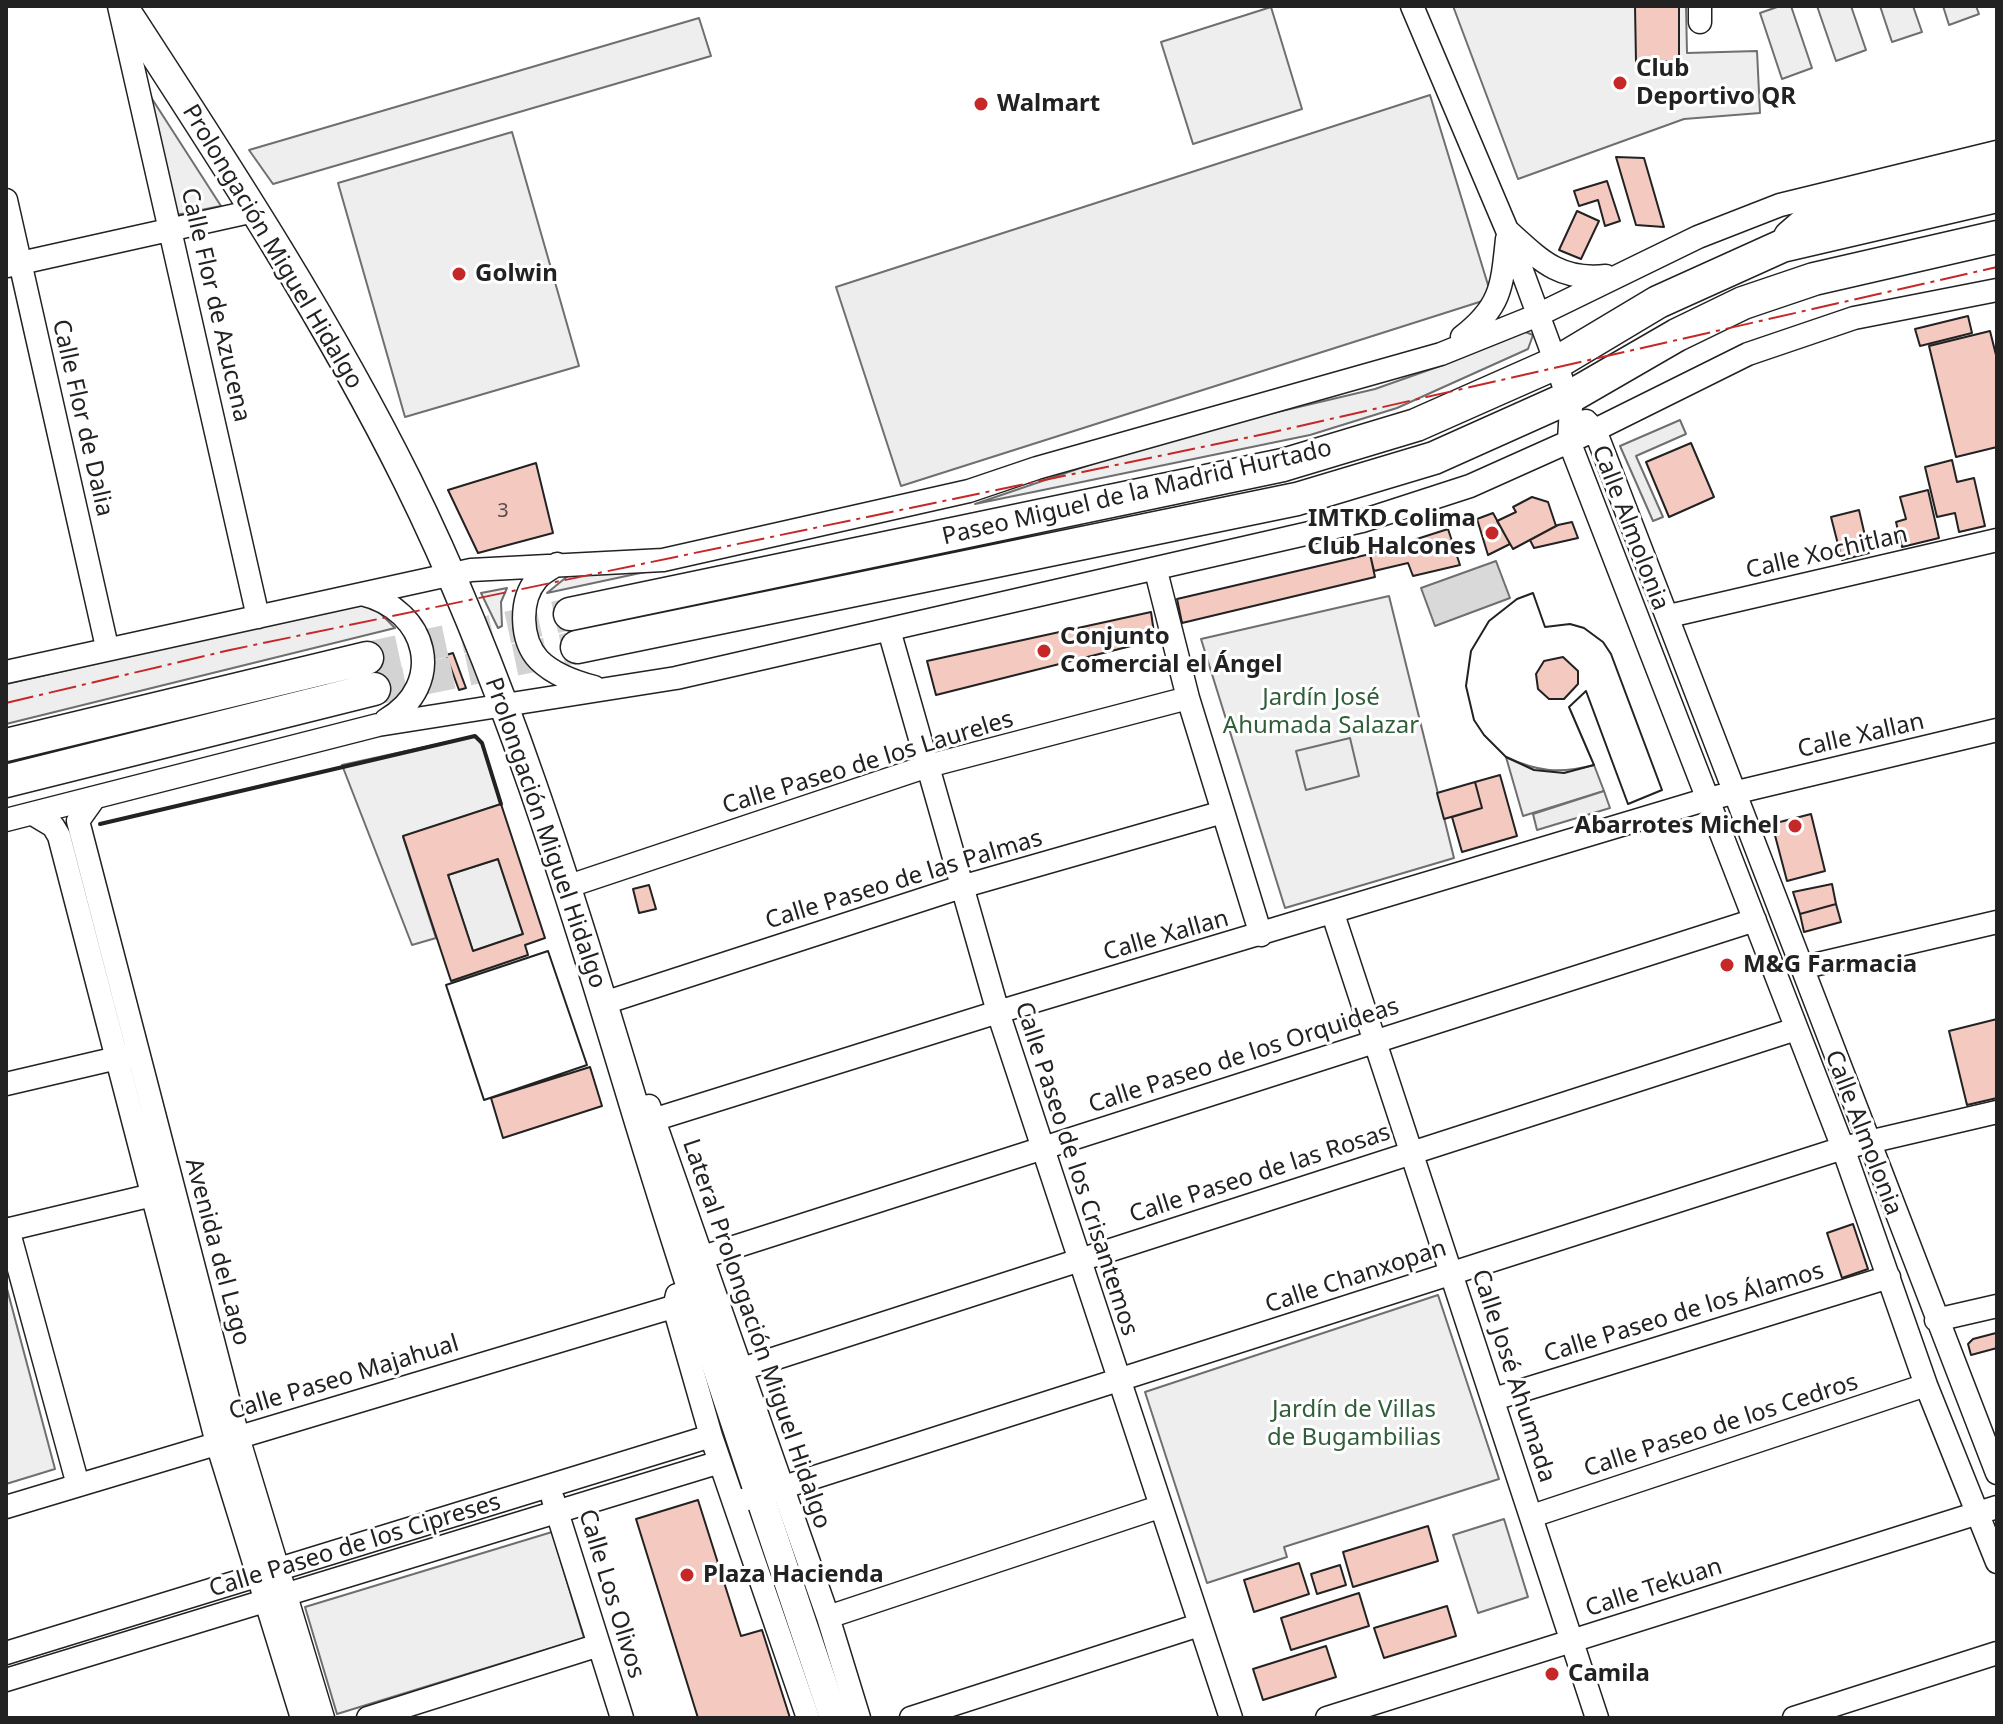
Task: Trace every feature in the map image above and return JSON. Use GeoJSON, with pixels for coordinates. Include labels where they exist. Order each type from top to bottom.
{"type":"FeatureCollection","features":[{"type":"Feature","properties":{"kind":"highway"},"geometry":{"type":"LineString","coordinates":[[1782,246],[1805,224],[1831,210],[1997,168]]}},
{"type":"Feature","properties":{"kind":"highway","name":"Paseo Miguel de la Madrid Hurtado"},"geometry":{"type":"LineString","coordinates":[[570,614],[1283,465],[1416,425],[1556,363],[1658,302],[1782,246],[1997,196]]}},
{"type":"Feature","properties":{"kind":"highway","name":"Paseo Miguel de la Madrid Hurtado"},"geometry":{"type":"LineString","coordinates":[[577,647],[1297,499],[1434,458],[1569,403],[1677,335],[1743,303],[1814,279],[1997,237]]}},
{"type":"Feature","properties":{"kind":"highway"},"geometry":{"type":"LineString","coordinates":[[1814,279],[1888,275],[1997,260]]}},
{"type":"Feature","properties":{"kind":"highway"},"geometry":{"type":"LineString","coordinates":[[6,745],[367,658]]}},
{"type":"Feature","properties":{"kind":"highway"},"geometry":{"type":"LineString","coordinates":[[6,781],[374,689]]}},
{"type":"Feature","properties":{"kind":"main road","name":"Prolongación Miguel Hidalgo"},"geometry":{"type":"LineString","coordinates":[[121,6],[254,211],[407,479],[449,575],[503,705],[606,1010],[647,1121],[693,1260],[685,1303],[759,1496],[834,1718]]}},
{"type":"Feature","properties":{"kind":"street","name":"Calle Flor de Azucena"},"geometry":{"type":"LineString","coordinates":[[121,6],[139,107],[172,229],[258,617]]}},
{"type":"Feature","properties":{"kind":"street"},"geometry":{"type":"LineString","coordinates":[[1412,6],[1507,230],[1569,403]]}},
{"type":"Feature","properties":{"kind":"street"},"geometry":{"type":"LineString","coordinates":[[6,672],[107,647],[471,570],[663,560],[884,512],[1441,354],[1538,315],[1618,275],[1780,205],[1997,152]]}},
{"type":"Feature","properties":{"kind":"street","name":"Calle Flor de Dalia"},"geometry":{"type":"LineString","coordinates":[[6,200],[13,265],[107,647]]}},
{"type":"Feature","properties":{"kind":"street"},"geometry":{"type":"LineString","coordinates":[[13,265],[254,211]]}},
{"type":"Feature","properties":{"kind":"street"},"geometry":{"type":"LineString","coordinates":[[1507,230],[1562,274],[1582,279],[1618,275]]}},
{"type":"Feature","properties":{"kind":"street"},"geometry":{"type":"LineString","coordinates":[[1441,354],[1484,320],[1498,299],[1507,230]]}},
{"type":"Feature","properties":{"kind":"street"},"geometry":{"type":"LineString","coordinates":[[6,820],[378,725],[676,678],[1156,571],[1362,521],[1470,486],[1595,430],[1748,354],[1854,318],[1997,290]]}},
{"type":"Feature","properties":{"kind":"street","name":"Calle Almolonia"},"geometry":{"type":"LineString","coordinates":[[1569,403],[1595,430],[1805,967],[1936,1320],[1997,1473]]}},
{"type":"Feature","properties":{"kind":"street","name":"Calle Almolonia"},"geometry":{"type":"LineString","coordinates":[[1569,403],[1569,441],[1843,1148],[1926,1385],[1989,1516],[1997,1562]]}},
{"type":"Feature","properties":{"kind":"street","name":"Calle Xochitlan"},"geometry":{"type":"LineString","coordinates":[[1669,616],[1997,540]]}},
{"type":"Feature","properties":{"kind":"street"},"geometry":{"type":"LineString","coordinates":[[557,564],[537,579],[525,604],[525,633],[538,659],[567,680],[599,689]]}},
{"type":"Feature","properties":{"kind":"street"},"geometry":{"type":"LineString","coordinates":[[1156,571],[1188,698],[1261,935]]}},
{"type":"Feature","properties":{"kind":"street"},"geometry":{"type":"LineString","coordinates":[[358,593],[382,599],[400,610],[418,635],[423,662],[418,690],[404,709],[378,725]]}},
{"type":"Feature","properties":{"kind":"street","name":"Calle Paseo de los Crisantemos"},"geometry":{"type":"LineString","coordinates":[[889,630],[998,1012],[1231,1718]]}},
{"type":"Feature","properties":{"kind":"street","name":"Calle Paseo de los Laureles"},"geometry":{"type":"LineString","coordinates":[[566,887],[928,766],[1188,698]]}},
{"type":"Feature","properties":{"kind":"street","name":"Calle Xallan"},"geometry":{"type":"LineString","coordinates":[[647,1121],[1708,799],[1997,730]]}},
{"type":"Feature","properties":{"kind":"street","name":"Avenida del Lago"},"geometry":{"type":"LineString","coordinates":[[93,800],[78,821],[108,980],[127,1056],[227,1440],[276,1597],[323,1718]]}},
{"type":"Feature","properties":{"kind":"street","name":"Calle Paseo de las Palmas"},"geometry":{"type":"LineString","coordinates":[[606,1010],[961,887],[1223,812]]}},
{"type":"Feature","properties":{"kind":"street","name":"Avenida del Lago"},"geometry":{"type":"LineString","coordinates":[[33,814],[53,826],[59,836],[108,980]]}},
{"type":"Feature","properties":{"kind":"street","name":"Calle José Ahumada"},"geometry":{"type":"LineString","coordinates":[[1333,914],[1597,1718]]}},
{"type":"Feature","properties":{"kind":"street","name":"Calle Paseo de los Orquideas"},"geometry":{"type":"LineString","coordinates":[[693,1260],[1755,920]]}},
{"type":"Feature","properties":{"kind":"street"},"geometry":{"type":"LineString","coordinates":[[1805,967],[1997,922]]}},
{"type":"Feature","properties":{"kind":"street","name":"Calle Paseo de las Rosas"},"geometry":{"type":"LineString","coordinates":[[739,1370],[1796,1029]]}},
{"type":"Feature","properties":{"kind":"street"},"geometry":{"type":"LineString","coordinates":[[6,1084],[127,1056]]}},
{"type":"Feature","properties":{"kind":"street","name":"Calle Chanxopan"},"geometry":{"type":"LineString","coordinates":[[759,1496],[1843,1148],[1997,1112]]}},
{"type":"Feature","properties":{"kind":"street"},"geometry":{"type":"LineString","coordinates":[[78,1485],[7,1229],[163,1193]]}},
{"type":"Feature","properties":{"kind":"street","name":"Lateral Prolongación Miguel Hidalgo"},"geometry":{"type":"LineString","coordinates":[[693,1260],[739,1370],[759,1496],[808,1718]]}},
{"type":"Feature","properties":{"kind":"street","name":"Calle Paseo de los Álamos"},"geometry":{"type":"LineString","coordinates":[[1494,1399],[1889,1277]]}},
{"type":"Feature","properties":{"kind":"street","name":"Lateral Prolongación Miguel Hidalgo"},"geometry":{"type":"LineString","coordinates":[[685,1303],[711,1436],[720,1462],[759,1496],[828,1617],[859,1718]]}},
{"type":"Feature","properties":{"kind":"street","name":"Calle Paseo Majahual"},"geometry":{"type":"LineString","coordinates":[[6,1507],[685,1303]]}},
{"type":"Feature","properties":{"kind":"street"},"geometry":{"type":"LineString","coordinates":[[1936,1320],[1997,1306]]}},
{"type":"Feature","properties":{"kind":"street","name":"Calle Paseo de los Cedros"},"geometry":{"type":"LineString","coordinates":[[1532,1516],[1926,1385]]}},
{"type":"Feature","properties":{"kind":"street","name":"Calle Paseo de los Cipreses"},"geometry":{"type":"LineString","coordinates":[[6,1653],[711,1436]]}},
{"type":"Feature","properties":{"kind":"street","name":"Calle Paseo de los Cipreses"},"geometry":{"type":"LineString","coordinates":[[6,1680],[720,1462]]}},
{"type":"Feature","properties":{"kind":"street","name":"Calle Los Olivos"},"geometry":{"type":"LineString","coordinates":[[549,1486],[622,1718]]}},
{"type":"Feature","properties":{"kind":"street"},"geometry":{"type":"LineString","coordinates":[[828,1617],[1159,1507]]}},
{"type":"Feature","properties":{"kind":"street","name":"Calle Tekuan"},"geometry":{"type":"LineString","coordinates":[[1327,1718],[1575,1646],[1989,1516]]}},
{"type":"Feature","properties":{"kind":"street","name":"Avenida del Lago"},"geometry":{"type":"LineString","coordinates":[[276,1597],[302,1718]]}},
{"type":"Feature","properties":{"kind":"street"},"geometry":{"type":"LineString","coordinates":[[911,1718],[1199,1625]]}},
{"type":"Feature","properties":{"kind":"street"},"geometry":{"type":"LineString","coordinates":[[368,1718],[599,1645]]}},
{"type":"Feature","properties":{"kind":"street","name":"Calle Tekuan"},"geometry":{"type":"LineString","coordinates":[[1365,1718],[1575,1646]]}},
{"type":"Feature","properties":{"kind":"street"},"geometry":{"type":"LineString","coordinates":[[1794,1718],[1997,1653]]}},
{"type":"Feature","properties":{"kind":"green space","name":"Club Deportivo QR"},"geometry":{"type":"Polygon","coordinates":[[[1453,6],[1686,6],[1687,53],[1757,51],[1760,113],[1684,119],[1518,179],[1453,6]]]}},
{"type":"Feature","properties":{"kind":"green space"},"geometry":{"type":"Polygon","coordinates":[[[1780,6],[1791,6],[1812,68],[1782,79],[1760,13],[1780,6]]]}},
{"type":"Feature","properties":{"kind":"green space"},"geometry":{"type":"Polygon","coordinates":[[[1817,6],[1851,6],[1866,50],[1836,61],[1817,6]]]}},
{"type":"Feature","properties":{"kind":"green space"},"geometry":{"type":"Polygon","coordinates":[[[1880,6],[1913,6],[1922,32],[1892,42],[1880,6]]]}},
{"type":"Feature","properties":{"kind":"green space"},"geometry":{"type":"Polygon","coordinates":[[[1943,6],[1976,6],[1979,14],[1949,25],[1943,6]]]}},
{"type":"Feature","properties":{"kind":"green space"},"geometry":{"type":"Polygon","coordinates":[[[1271,7],[1302,109],[1193,144],[1161,42],[1271,7]]]}},
{"type":"Feature","properties":{"kind":"green space"},"geometry":{"type":"Polygon","coordinates":[[[699,18],[711,56],[273,184],[249,150],[699,18]]]}},
{"type":"Feature","properties":{"kind":"green space"},"geometry":{"type":"Polygon","coordinates":[[[138,77],[221,206],[176,215],[138,77]]]}},
{"type":"Feature","properties":{"kind":"green space","name":"Golwin"},"geometry":{"type":"Polygon","coordinates":[[[512,132],[579,366],[405,417],[338,183],[512,132]]]}},
{"type":"Feature","properties":{"kind":"green space"},"geometry":{"type":"Polygon","coordinates":[[[1518,329],[1533,335],[1528,349],[1397,408],[1310,435],[975,504],[1171,437],[1375,389],[1443,365],[1518,329]]]}},
{"type":"Feature","properties":{"kind":"green space"},"geometry":{"type":"Polygon","coordinates":[[[645,572],[547,593],[569,575],[645,572]]]}},
{"type":"Feature","properties":{"kind":"green space"},"geometry":{"type":"Polygon","coordinates":[[[507,588],[501,602],[502,626],[498,628],[481,593],[507,588]]]}},
{"type":"Feature","properties":{"kind":"green space","name":"Jardín José Ahumada Salazar"},"geometry":{"type":"Polygon","coordinates":[[[1389,596],[1454,858],[1285,908],[1201,639],[1389,596]]]}},
{"type":"Feature","properties":{"kind":"green space"},"geometry":{"type":"Polygon","coordinates":[[[358,604],[375,608],[395,628],[6,724],[6,684],[358,604]]]}},
{"type":"Feature","properties":{"kind":"green space"},"geometry":{"type":"Polygon","coordinates":[[[475,736],[482,743],[501,804],[403,837],[436,938],[412,945],[342,765],[475,736]]]}},
{"type":"Feature","properties":{"kind":"green space"},"geometry":{"type":"Polygon","coordinates":[[[1506,757],[1549,770],[1594,765],[1604,791],[1523,816],[1506,757]]]}},
{"type":"Feature","properties":{"kind":"green space"},"geometry":{"type":"Polygon","coordinates":[[[6,1285],[55,1469],[6,1484],[6,1285]]]}},
{"type":"Feature","properties":{"kind":"green space","name":"Jardín de Villas de Bugambilias"},"geometry":{"type":"Polygon","coordinates":[[[1438,1295],[1499,1479],[1284,1547],[1287,1557],[1207,1583],[1145,1392],[1438,1295]]]}},
{"type":"Feature","properties":{"kind":"green space"},"geometry":{"type":"Polygon","coordinates":[[[1504,1519],[1528,1597],[1478,1613],[1453,1535],[1504,1519]]]}},
{"type":"Feature","properties":{"kind":"green space"},"geometry":{"type":"Polygon","coordinates":[[[552,1532],[584,1638],[337,1714],[305,1607],[552,1532]]]}},
{"type":"Feature","properties":{"kind":"shaded area"},"geometry":{"type":"Polygon","coordinates":[[[1430,95],[1492,298],[901,486],[836,287],[1430,95]]]}},
{"type":"Feature","properties":{"kind":"shaded area"},"geometry":{"type":"Polygon","coordinates":[[[1680,420],[1686,434],[1636,456],[1663,517],[1653,521],[1620,446],[1680,420]]]}},
{"type":"Feature","properties":{"kind":"shaded area"},"geometry":{"type":"Polygon","coordinates":[[[1496,561],[1510,598],[1435,626],[1421,588],[1496,561]]]}},
{"type":"Feature","properties":{"kind":"shaded area"},"geometry":{"type":"Polygon","coordinates":[[[1350,738],[1359,776],[1306,790],[1296,751],[1350,738]]]}},
{"type":"Feature","properties":{"kind":"shaded area"},"geometry":{"type":"Polygon","coordinates":[[[1604,791],[1610,808],[1537,830],[1533,814],[1604,791]]]}},
{"type":"Feature","properties":{"kind":"shaded area"},"geometry":{"type":"Polygon","coordinates":[[[498,859],[523,934],[473,951],[448,875],[498,859]]]}},
{"type":"Feature","properties":{"kind":"building"},"geometry":{"type":"Polygon","coordinates":[[[1635,6],[1679,6],[1679,61],[1636,62],[1635,6]]]}},
{"type":"Feature","properties":{"kind":"building"},"geometry":{"type":"Polygon","coordinates":[[[1616,157],[1644,158],[1664,227],[1636,225],[1616,157]]]}},
{"type":"Feature","properties":{"kind":"building"},"geometry":{"type":"Polygon","coordinates":[[[1607,181],[1620,221],[1605,226],[1598,200],[1579,206],[1574,191],[1607,181]]]}},
{"type":"Feature","properties":{"kind":"building"},"geometry":{"type":"Polygon","coordinates":[[[1577,211],[1599,221],[1581,259],[1559,250],[1577,211]]]}},
{"type":"Feature","properties":{"kind":"building"},"geometry":{"type":"Polygon","coordinates":[[[1968,316],[1972,333],[1920,346],[1915,329],[1968,316]]]}},
{"type":"Feature","properties":{"kind":"building"},"geometry":{"type":"Polygon","coordinates":[[[1990,331],[1997,359],[1997,447],[1956,457],[1929,346],[1990,331]]]}},
{"type":"Feature","properties":{"kind":"building"},"geometry":{"type":"Polygon","coordinates":[[[1691,443],[1714,497],[1669,517],[1646,462],[1691,443]]]}},
{"type":"Feature","properties":{"kind":"building"},"geometry":{"type":"Polygon","coordinates":[[[1952,460],[1957,482],[1974,478],[1985,526],[1959,532],[1955,513],[1937,517],[1925,467],[1952,460]]]}},
{"type":"Feature","properties":{"kind":"building"},"geometry":{"type":"Polygon","coordinates":[[[536,463],[553,533],[478,553],[448,490],[536,463]]]}},
{"type":"Feature","properties":{"kind":"building"},"geometry":{"type":"Polygon","coordinates":[[[1928,490],[1939,538],[1902,547],[1896,522],[1906,519],[1900,497],[1928,490]]]}},
{"type":"Feature","properties":{"kind":"building"},"geometry":{"type":"Polygon","coordinates":[[[1532,497],[1548,502],[1556,526],[1513,549],[1497,521],[1516,512],[1513,507],[1532,497]]]}},
{"type":"Feature","properties":{"kind":"building"},"geometry":{"type":"Polygon","coordinates":[[[1859,510],[1869,553],[1842,560],[1831,517],[1859,510]]]}},
{"type":"Feature","properties":{"kind":"building","name":"IMTKD Colima Club Halcones"},"geometry":{"type":"Polygon","coordinates":[[[1493,513],[1510,544],[1488,555],[1477,519],[1493,513]]]}},
{"type":"Feature","properties":{"kind":"building"},"geometry":{"type":"Polygon","coordinates":[[[1572,522],[1578,538],[1534,548],[1530,540],[1558,525],[1572,522]]]}},
{"type":"Feature","properties":{"kind":"building"},"geometry":{"type":"Polygon","coordinates":[[[1448,529],[1460,565],[1413,576],[1408,563],[1374,571],[1370,554],[1448,529]]]}},
{"type":"Feature","properties":{"kind":"building"},"geometry":{"type":"Polygon","coordinates":[[[1370,554],[1375,577],[1182,623],[1177,599],[1370,554]]]}},
{"type":"Feature","properties":{"kind":"building"},"geometry":{"type":"Polygon","coordinates":[[[1533,593],[1545,627],[1570,624],[1584,628],[1603,642],[1611,654],[1662,790],[1628,804],[1586,691],[1569,707],[1594,765],[1564,773],[1534,770],[1506,757],[1484,735],[1474,720],[1466,686],[1471,651],[1489,621],[1517,599],[1533,593]],[[1563,657],[1544,661],[1536,674],[1538,689],[1549,699],[1564,699],[1578,684],[1578,671],[1563,657]]]}},
{"type":"Feature","properties":{"kind":"building"},"geometry":{"type":"Polygon","coordinates":[[[1533,593],[1545,627],[1570,624],[1584,628],[1603,642],[1611,654],[1662,790],[1628,804],[1586,691],[1569,707],[1594,765],[1564,773],[1534,770],[1506,757],[1474,720],[1466,686],[1471,651],[1489,621],[1517,599],[1533,593]]]}},
{"type":"Feature","properties":{"kind":"building","name":"Conjunto Comercial el Ángel"},"geometry":{"type":"Polygon","coordinates":[[[1151,612],[1155,640],[936,695],[927,661],[1151,612]]]}},
{"type":"Feature","properties":{"kind":"building"},"geometry":{"type":"Polygon","coordinates":[[[453,653],[466,688],[459,690],[446,655],[453,653]]]}},
{"type":"Feature","properties":{"kind":"building"},"geometry":{"type":"Polygon","coordinates":[[[1500,775],[1517,836],[1462,852],[1452,817],[1482,808],[1475,782],[1500,775]]]}},
{"type":"Feature","properties":{"kind":"building"},"geometry":{"type":"Polygon","coordinates":[[[1475,782],[1482,808],[1444,819],[1437,793],[1475,782]]]}},
{"type":"Feature","properties":{"kind":"building"},"geometry":{"type":"Polygon","coordinates":[[[501,804],[545,938],[525,945],[528,955],[451,981],[403,836],[501,804]],[[498,859],[448,875],[473,951],[523,934],[498,859]]]}},
{"type":"Feature","properties":{"kind":"building"},"geometry":{"type":"Polygon","coordinates":[[[1811,814],[1825,871],[1787,881],[1772,824],[1811,814]]]}},
{"type":"Feature","properties":{"kind":"building"},"geometry":{"type":"Polygon","coordinates":[[[1832,884],[1836,904],[1800,914],[1793,892],[1832,884]]]}},
{"type":"Feature","properties":{"kind":"building"},"geometry":{"type":"Polygon","coordinates":[[[649,885],[656,909],[639,913],[633,889],[649,885]]]}},
{"type":"Feature","properties":{"kind":"building"},"geometry":{"type":"Polygon","coordinates":[[[1836,904],[1841,922],[1804,932],[1800,914],[1836,904]]]}},
{"type":"Feature","properties":{"kind":"building"},"geometry":{"type":"Polygon","coordinates":[[[548,951],[587,1065],[484,1100],[446,985],[548,951]]]}},
{"type":"Feature","properties":{"kind":"building"},"geometry":{"type":"Polygon","coordinates":[[[548,951],[587,1065],[484,1100],[446,985],[548,951]]]}},
{"type":"Feature","properties":{"kind":"building"},"geometry":{"type":"Polygon","coordinates":[[[1997,1019],[1997,1098],[1967,1105],[1949,1031],[1997,1019]]]}},
{"type":"Feature","properties":{"kind":"building"},"geometry":{"type":"Polygon","coordinates":[[[590,1067],[602,1106],[503,1138],[491,1098],[590,1067]]]}},
{"type":"Feature","properties":{"kind":"building"},"geometry":{"type":"Polygon","coordinates":[[[1853,1224],[1868,1269],[1842,1278],[1827,1233],[1853,1224]]]}},
{"type":"Feature","properties":{"kind":"building"},"geometry":{"type":"Polygon","coordinates":[[[1996,1333],[1997,1348],[1971,1355],[1968,1344],[1973,1339],[1996,1333]]]}},
{"type":"Feature","properties":{"kind":"building","name":"Plaza Hacienda"},"geometry":{"type":"Polygon","coordinates":[[[698,1500],[741,1636],[762,1630],[790,1718],[698,1718],[636,1519],[698,1500]]]}},
{"type":"Feature","properties":{"kind":"building"},"geometry":{"type":"Polygon","coordinates":[[[1428,1526],[1438,1561],[1353,1587],[1343,1552],[1428,1526]]]}},
{"type":"Feature","properties":{"kind":"building"},"geometry":{"type":"Polygon","coordinates":[[[1299,1563],[1309,1594],[1254,1612],[1244,1580],[1299,1563]]]}},
{"type":"Feature","properties":{"kind":"building"},"geometry":{"type":"Polygon","coordinates":[[[1340,1565],[1346,1585],[1317,1594],[1311,1574],[1340,1565]]]}},
{"type":"Feature","properties":{"kind":"building"},"geometry":{"type":"Polygon","coordinates":[[[1359,1593],[1369,1626],[1291,1650],[1281,1618],[1359,1593]]]}},
{"type":"Feature","properties":{"kind":"building"},"geometry":{"type":"Polygon","coordinates":[[[1447,1606],[1456,1636],[1384,1658],[1374,1628],[1447,1606]]]}},
{"type":"Feature","properties":{"kind":"building"},"geometry":{"type":"Polygon","coordinates":[[[1326,1646],[1336,1677],[1263,1700],[1253,1669],[1326,1646]]]}},
{"type":"Feature","properties":{"kind":"tunnel"},"geometry":{"type":"LineString","coordinates":[[367,658],[570,614]]}},
{"type":"Feature","properties":{"kind":"tunnel"},"geometry":{"type":"LineString","coordinates":[[374,689],[577,647]]}},
{"type":"Feature","properties":{"kind":"wall"},"geometry":{"type":"LineString","coordinates":[[100,824],[475,736],[482,743],[501,804]]}},
{"type":"Feature","properties":{"kind":"power"},"geometry":{"type":"LineString","coordinates":[[6,703],[230,650],[1269,433],[1997,267]]}},
{"type":"Feature","properties":{"kind":"place","name":"Club Deportivo QR"},"geometry":{"type":"Point","coordinates":[1620,83]}},
{"type":"Feature","properties":{"kind":"place","name":"Walmart"},"geometry":{"type":"Point","coordinates":[981,104]}},
{"type":"Feature","properties":{"kind":"place","name":"Golwin"},"geometry":{"type":"Point","coordinates":[459,274]}},
{"type":"Feature","properties":{"kind":"place","name":"IMTKD Colima Club Halcones"},"geometry":{"type":"Point","coordinates":[1492,533]}},
{"type":"Feature","properties":{"kind":"place","name":"Conjunto Comercial el Ángel"},"geometry":{"type":"Point","coordinates":[1044,651]}},
{"type":"Feature","properties":{"kind":"place","name":"Abarrotes Michel"},"geometry":{"type":"Point","coordinates":[1795,826]}},
{"type":"Feature","properties":{"kind":"place","name":"M&G Farmacia"},"geometry":{"type":"Point","coordinates":[1727,965]}},
{"type":"Feature","properties":{"kind":"place","name":"Plaza Hacienda"},"geometry":{"type":"Point","coordinates":[687,1575]}},
{"type":"Feature","properties":{"kind":"place","name":"Camila"},"geometry":{"type":"Point","coordinates":[1552,1674]}}]}
